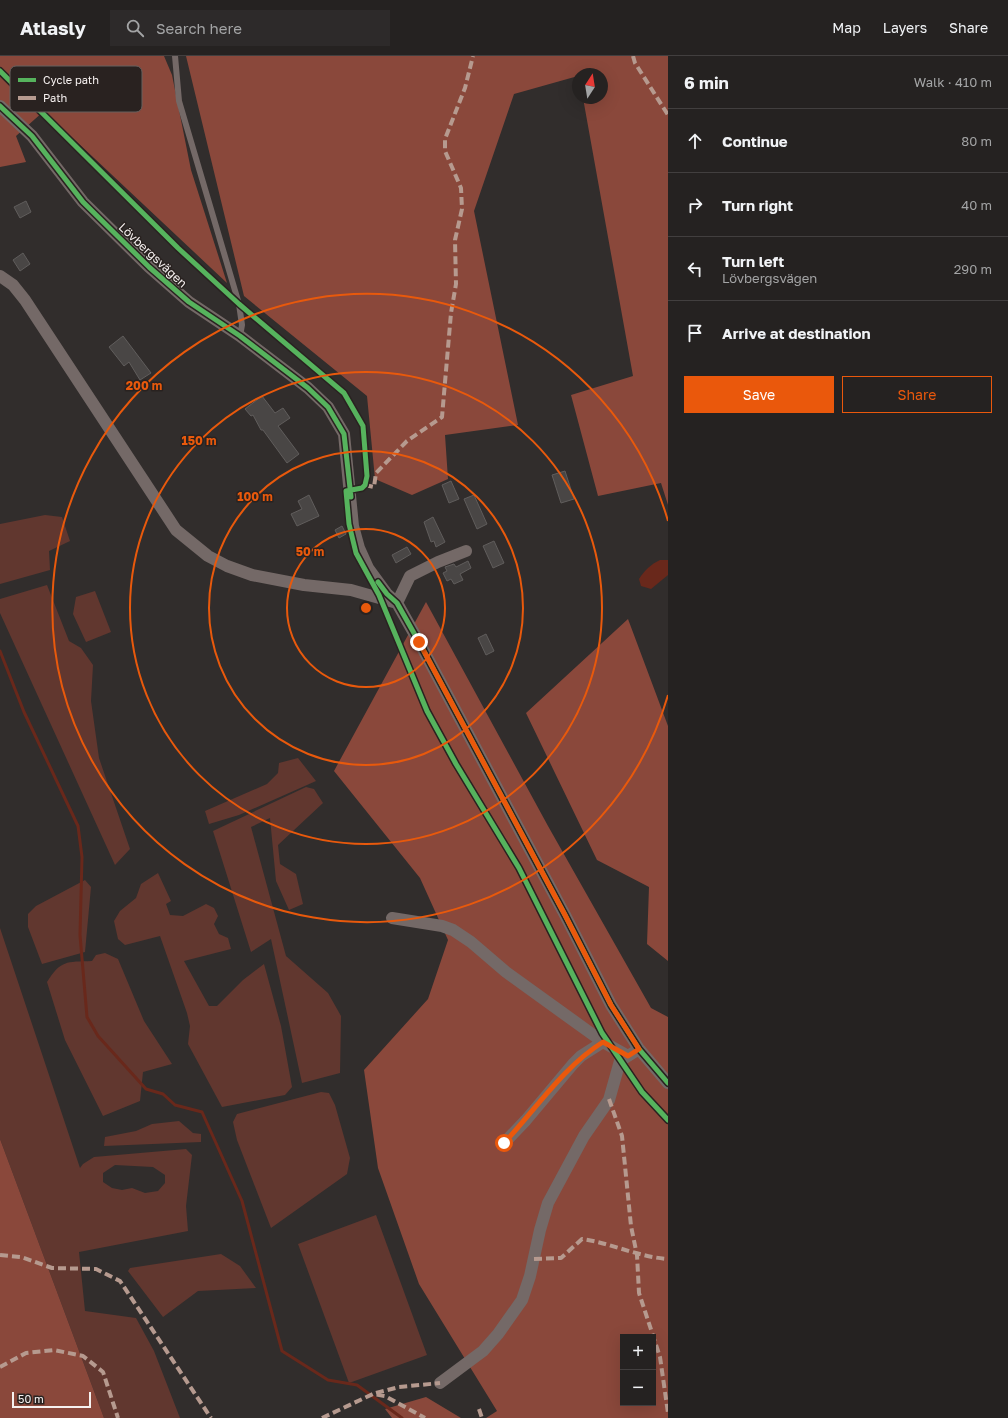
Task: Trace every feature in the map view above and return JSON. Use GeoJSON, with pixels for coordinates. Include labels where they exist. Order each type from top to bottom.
{"type":"FeatureCollection","features":[{"type":"Feature","properties":{"kind":"street","name":"Lövbergsvägen"},"geometry":{"type":"LineString","coordinates":[[0,106],[32,136],[88,206],[138,256],[189,302],[240,336],[308,388],[328,407],[339,423],[346,441],[353,526],[359,548],[368,568],[387,594],[397,603],[554,894],[611,1005],[639,1049],[668,1083]]}},
{"type":"Feature","properties":{"kind":"street"},"geometry":{"type":"LineString","coordinates":[[0,276],[13,285],[25,300],[176,530],[208,556],[227,566],[246,573],[304,585],[351,590],[397,603],[410,576],[438,562],[466,551]]}},
{"type":"Feature","properties":{"kind":"street"},"geometry":{"type":"LineString","coordinates":[[392,918],[442,926],[459,934],[506,972],[603,1042],[628,1056]]}},
{"type":"Feature","properties":{"kind":"street"},"geometry":{"type":"LineString","coordinates":[[504,1143],[526,1120],[573,1064],[581,1056],[603,1042]]}},
{"type":"Feature","properties":{"kind":"street"},"geometry":{"type":"LineString","coordinates":[[440,1383],[483,1351],[498,1334],[522,1300],[530,1276],[540,1230],[548,1203],[584,1136],[609,1100],[620,1061],[639,1049]]}},
{"type":"Feature","properties":{"kind":"lane"},"geometry":{"type":"LineString","coordinates":[[175,56],[179,101],[239,304],[242,325],[240,336]]}},
{"type":"Feature","properties":{"kind":"shaded area"},"geometry":{"type":"Polygon","coordinates":[[[0,56],[164,56],[172,75],[191,170],[227,283],[45,112],[142,112],[142,66],[10,66],[10,112],[43,112],[16,136],[26,162],[0,167],[0,56]]]}},
{"type":"Feature","properties":{"kind":"shaded area"},"geometry":{"type":"Polygon","coordinates":[[[186,56],[668,56],[668,505],[661,483],[598,496],[571,395],[633,376],[584,104],[608,104],[608,68],[572,68],[572,78],[514,94],[474,211],[518,425],[445,435],[448,479],[412,495],[375,479],[367,396],[244,296],[186,56]]]}},
{"type":"Feature","properties":{"kind":"shaded area"},"geometry":{"type":"Polygon","coordinates":[[[45,515],[62,517],[70,541],[49,551],[50,570],[0,584],[0,524],[45,515]]]}},
{"type":"Feature","properties":{"kind":"shaded area"},"geometry":{"type":"Polygon","coordinates":[[[660,560],[668,560],[668,575],[651,589],[641,586],[639,579],[641,576],[645,571],[660,560]]]}},
{"type":"Feature","properties":{"kind":"shaded area"},"geometry":{"type":"Polygon","coordinates":[[[47,585],[69,641],[81,648],[93,665],[91,701],[99,758],[130,849],[115,865],[0,613],[0,599],[47,585]]]}},
{"type":"Feature","properties":{"kind":"shaded area"},"geometry":{"type":"Polygon","coordinates":[[[95,591],[111,632],[86,642],[73,614],[76,597],[95,591]]]}},
{"type":"Feature","properties":{"kind":"shaded area"},"geometry":{"type":"Polygon","coordinates":[[[426,602],[548,826],[651,1008],[668,1017],[668,1418],[486,1418],[497,1411],[419,1284],[378,1168],[364,1070],[428,999],[448,940],[420,878],[334,771],[426,602]]]}},
{"type":"Feature","properties":{"kind":"shaded area"},"geometry":{"type":"Polygon","coordinates":[[[628,619],[668,726],[668,961],[647,944],[649,887],[597,860],[526,713],[628,619]]]}},
{"type":"Feature","properties":{"kind":"shaded area"},"geometry":{"type":"Polygon","coordinates":[[[298,758],[316,781],[239,815],[209,824],[205,811],[267,784],[278,773],[279,763],[298,758]]]}},
{"type":"Feature","properties":{"kind":"shaded area"},"geometry":{"type":"Polygon","coordinates":[[[306,787],[314,789],[323,803],[278,845],[280,864],[296,874],[303,904],[289,910],[276,881],[270,818],[251,827],[286,956],[328,993],[341,1016],[340,1073],[302,1083],[271,939],[251,952],[213,831],[306,787]]]}},
{"type":"Feature","properties":{"kind":"shaded area"},"geometry":{"type":"Polygon","coordinates":[[[158,873],[171,901],[166,904],[170,915],[183,916],[206,904],[214,908],[218,916],[214,924],[219,934],[228,938],[231,949],[184,961],[209,1006],[217,1006],[243,980],[264,964],[281,1026],[292,1087],[285,1095],[222,1107],[188,1044],[190,1026],[187,1013],[160,936],[125,945],[118,939],[114,921],[120,911],[136,898],[141,884],[158,873]]]}},
{"type":"Feature","properties":{"kind":"shaded area"},"geometry":{"type":"Polygon","coordinates":[[[85,880],[91,887],[85,952],[42,964],[28,927],[28,914],[36,906],[85,880]]]}},
{"type":"Feature","properties":{"kind":"shaded area"},"geometry":{"type":"Polygon","coordinates":[[[0,928],[80,1168],[83,1164],[94,1157],[186,1149],[192,1155],[186,1206],[188,1231],[79,1252],[85,1311],[136,1318],[154,1351],[180,1418],[104,1418],[0,1139],[0,928]],[[115,1165],[103,1173],[103,1182],[112,1188],[122,1190],[132,1188],[145,1193],[158,1191],[165,1183],[165,1175],[153,1167],[115,1165]]]}},
{"type":"Feature","properties":{"kind":"shaded area"},"geometry":{"type":"Polygon","coordinates":[[[105,953],[118,959],[144,1021],[172,1064],[143,1072],[140,1101],[103,1116],[65,1040],[47,982],[56,970],[65,964],[70,962],[92,961],[96,955],[105,953]]]}},
{"type":"Feature","properties":{"kind":"shaded area"},"geometry":{"type":"Polygon","coordinates":[[[321,1092],[329,1093],[335,1105],[350,1158],[347,1174],[271,1228],[237,1140],[233,1122],[237,1114],[321,1092]]]}},
{"type":"Feature","properties":{"kind":"shaded area"},"geometry":{"type":"Polygon","coordinates":[[[179,1121],[193,1133],[201,1134],[201,1142],[104,1146],[105,1137],[136,1131],[152,1124],[179,1121]]]}},
{"type":"Feature","properties":{"kind":"shaded area"},"geometry":{"type":"Polygon","coordinates":[[[0,1139],[104,1418],[0,1418],[0,1139]]]}},
{"type":"Feature","properties":{"kind":"shaded area"},"geometry":{"type":"Polygon","coordinates":[[[376,1215],[427,1355],[349,1383],[298,1244],[376,1215]]]}},
{"type":"Feature","properties":{"kind":"shaded area"},"geometry":{"type":"Polygon","coordinates":[[[221,1254],[240,1266],[256,1288],[198,1291],[163,1317],[128,1271],[130,1268],[221,1254]]]}},
{"type":"Feature","properties":{"kind":"shaded area"},"geometry":{"type":"Polygon","coordinates":[[[426,1397],[461,1418],[392,1418],[385,1409],[426,1397]]]}},
{"type":"Feature","properties":{"kind":"building"},"geometry":{"type":"Polygon","coordinates":[[[26,201],[31,212],[20,218],[14,207],[26,201]]]}},
{"type":"Feature","properties":{"kind":"building"},"geometry":{"type":"Polygon","coordinates":[[[23,253],[30,264],[20,271],[13,260],[23,253]]]}},
{"type":"Feature","properties":{"kind":"building"},"geometry":{"type":"Polygon","coordinates":[[[123,336],[151,373],[140,380],[129,362],[124,366],[109,347],[123,336]]]}},
{"type":"Feature","properties":{"kind":"building"},"geometry":{"type":"Polygon","coordinates":[[[262,396],[275,413],[283,408],[290,418],[278,426],[299,454],[287,463],[263,430],[261,430],[253,415],[251,416],[245,409],[262,396]]]}},
{"type":"Feature","properties":{"kind":"building"},"geometry":{"type":"Polygon","coordinates":[[[565,471],[574,499],[561,503],[552,475],[565,471]]]}},
{"type":"Feature","properties":{"kind":"building"},"geometry":{"type":"Polygon","coordinates":[[[451,481],[459,499],[449,503],[442,485],[451,481]]]}},
{"type":"Feature","properties":{"kind":"building"},"geometry":{"type":"Polygon","coordinates":[[[309,495],[319,516],[297,526],[291,514],[302,509],[298,501],[309,495]]]}},
{"type":"Feature","properties":{"kind":"building"},"geometry":{"type":"Polygon","coordinates":[[[474,495],[487,524],[477,529],[464,499],[474,495]]]}},
{"type":"Feature","properties":{"kind":"building"},"geometry":{"type":"Polygon","coordinates":[[[433,517],[445,542],[436,547],[434,541],[431,542],[424,522],[433,517]]]}},
{"type":"Feature","properties":{"kind":"building"},"geometry":{"type":"Polygon","coordinates":[[[342,526],[346,534],[339,538],[335,530],[342,526]]]}},
{"type":"Feature","properties":{"kind":"building"},"geometry":{"type":"Polygon","coordinates":[[[494,541],[504,563],[493,568],[483,546],[494,541]]]}},
{"type":"Feature","properties":{"kind":"building"},"geometry":{"type":"Polygon","coordinates":[[[407,547],[411,554],[396,563],[392,555],[407,547]]]}},
{"type":"Feature","properties":{"kind":"building"},"geometry":{"type":"Polygon","coordinates":[[[468,561],[471,568],[460,574],[463,580],[454,584],[451,579],[447,581],[443,573],[447,571],[445,567],[454,564],[456,567],[468,561]]]}},
{"type":"Feature","properties":{"kind":"building"},"geometry":{"type":"Polygon","coordinates":[[[486,634],[494,651],[486,655],[478,638],[486,634]]]}},
{"type":"Feature","properties":{"kind":"waterway"},"geometry":{"type":"LineString","coordinates":[[0,651],[24,712],[78,826],[82,857],[80,935],[87,1017],[98,1036],[146,1089],[163,1094],[175,1105],[202,1112],[242,1201],[282,1351],[328,1380],[357,1385],[402,1418]]}},
{"type":"Feature","properties":{"kind":"marked path"},"geometry":{"type":"LineString","coordinates":[[365,485],[374,487],[376,473],[407,441],[442,417],[451,313],[456,284],[455,240],[462,209],[461,188],[445,151],[445,139],[465,88],[473,56]]}},
{"type":"Feature","properties":{"kind":"marked path"},"geometry":{"type":"LineString","coordinates":[[633,56],[635,63],[668,115]]}},
{"type":"Feature","properties":{"kind":"marked path"},"geometry":{"type":"LineString","coordinates":[[609,1099],[622,1136],[631,1226],[637,1255],[639,1293],[660,1357],[668,1413]]}},
{"type":"Feature","properties":{"kind":"marked path"},"geometry":{"type":"LineString","coordinates":[[534,1259],[561,1258],[582,1239],[646,1256],[668,1259]]}},
{"type":"Feature","properties":{"kind":"marked path"},"geometry":{"type":"LineString","coordinates":[[0,1255],[21,1257],[52,1268],[96,1269],[120,1281],[211,1418]]}},
{"type":"Feature","properties":{"kind":"marked path"},"geometry":{"type":"LineString","coordinates":[[0,1367],[26,1353],[54,1350],[83,1356],[103,1372],[118,1418]]}},
{"type":"Feature","properties":{"kind":"marked path"},"geometry":{"type":"LineString","coordinates":[[376,1393],[399,1387],[440,1383]]}},
{"type":"Feature","properties":{"kind":"marked path"},"geometry":{"type":"LineString","coordinates":[[322,1418],[373,1394],[385,1396],[425,1418]]}},
{"type":"Feature","properties":{"kind":"marked path"},"geometry":{"type":"LineString","coordinates":[[479,1409],[482,1418]]}},
{"type":"Feature","properties":{"kind":"cycle path"},"geometry":{"type":"LineString","coordinates":[[0,71],[10,81]]}},
{"type":"Feature","properties":{"kind":"cycle path"},"geometry":{"type":"LineString","coordinates":[[0,106],[32,136],[83,202],[149,267],[189,302],[240,336],[308,388],[328,407],[344,434],[351,497]]}},
{"type":"Feature","properties":{"kind":"cycle path"},"geometry":{"type":"LineString","coordinates":[[41,112],[178,248],[239,304],[344,393],[363,426],[367,476],[365,485],[362,488],[346,491],[349,524],[356,553],[379,595],[427,711],[456,764],[519,868],[602,1033],[642,1092],[668,1120]]}},
{"type":"Feature","properties":{"kind":"cycle path"},"geometry":{"type":"LineString","coordinates":[[378,582],[387,594],[397,603],[419,642],[565,915],[611,1005],[639,1049],[668,1083]]}},
{"type":"Feature","properties":{"kind":"route"},"geometry":{"type":"LineString","coordinates":[[419,642],[565,915],[611,1005],[621,1023],[639,1049],[628,1056],[603,1042],[581,1056],[526,1120],[504,1143]]}}]}
